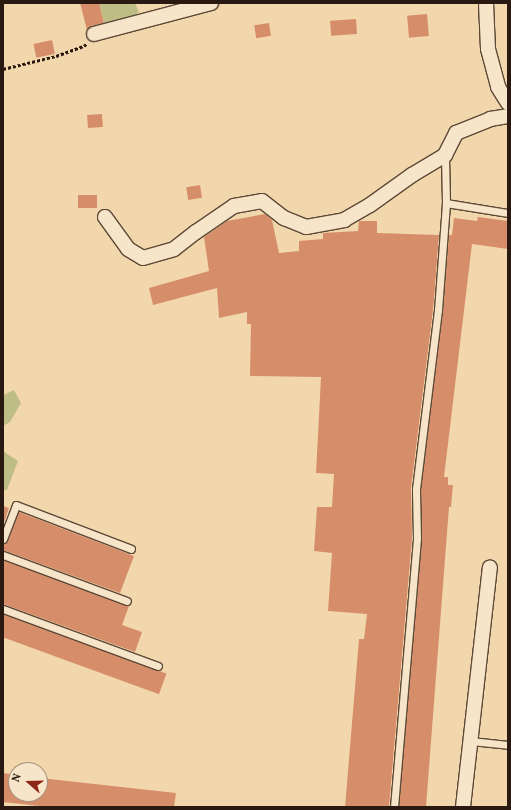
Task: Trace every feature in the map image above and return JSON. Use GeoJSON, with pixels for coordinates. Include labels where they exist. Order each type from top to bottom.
{"type":"FeatureCollection","features":[{"type":"Feature","properties":{"kind":"street"},"geometry":{"type":"LineString","coordinates":[[94,34],[211,3]]}},
{"type":"Feature","properties":{"kind":"street"},"geometry":{"type":"LineString","coordinates":[[486,3],[488,49],[498,88],[508,103]]}},
{"type":"Feature","properties":{"kind":"street"},"geometry":{"type":"LineString","coordinates":[[105,217],[128,250],[144,258],[174,249],[234,206],[262,201],[284,218],[306,227],[344,220],[370,206],[412,175],[445,155],[456,133],[490,119],[508,116]]}},
{"type":"Feature","properties":{"kind":"street"},"geometry":{"type":"LineString","coordinates":[[463,807],[490,568]]}},
{"type":"Feature","properties":{"kind":"lane"},"geometry":{"type":"LineString","coordinates":[[394,807],[417,538],[416,489],[438,310],[446,203],[445,155]]}},
{"type":"Feature","properties":{"kind":"lane"},"geometry":{"type":"LineString","coordinates":[[446,203],[508,213]]}},
{"type":"Feature","properties":{"kind":"lane"},"geometry":{"type":"LineString","coordinates":[[3,539],[16,505],[131,549]]}},
{"type":"Feature","properties":{"kind":"lane"},"geometry":{"type":"LineString","coordinates":[[3,555],[127,601]]}},
{"type":"Feature","properties":{"kind":"lane"},"geometry":{"type":"LineString","coordinates":[[3,609],[158,666]]}},
{"type":"Feature","properties":{"kind":"lane"},"geometry":{"type":"LineString","coordinates":[[471,741],[508,745]]}},
{"type":"Feature","properties":{"kind":"path"},"geometry":{"type":"LineString","coordinates":[[3,69],[56,56],[84,46],[94,34]]}},
{"type":"Feature","properties":{"kind":"shaded area"},"geometry":{"type":"Polygon","coordinates":[[[99,3],[135,3],[139,12],[127,22],[105,26],[99,3]]]}},
{"type":"Feature","properties":{"kind":"shaded area"},"geometry":{"type":"Polygon","coordinates":[[[14,390],[21,403],[10,422],[3,426],[3,395],[14,390]]]}},
{"type":"Feature","properties":{"kind":"shaded area"},"geometry":{"type":"Polygon","coordinates":[[[3,451],[18,461],[7,490],[3,490],[3,451]]]}},
{"type":"Feature","properties":{"kind":"building"},"geometry":{"type":"Polygon","coordinates":[[[80,3],[99,3],[104,23],[91,26],[87,30],[80,3]]]}},
{"type":"Feature","properties":{"kind":"building"},"geometry":{"type":"Polygon","coordinates":[[[427,14],[429,36],[409,38],[407,16],[427,14]]]}},
{"type":"Feature","properties":{"kind":"building"},"geometry":{"type":"Polygon","coordinates":[[[356,19],[357,34],[331,36],[330,21],[356,19]]]}},
{"type":"Feature","properties":{"kind":"building"},"geometry":{"type":"Polygon","coordinates":[[[269,23],[271,36],[256,38],[254,25],[269,23]]]}},
{"type":"Feature","properties":{"kind":"building"},"geometry":{"type":"Polygon","coordinates":[[[52,40],[55,54],[36,58],[33,44],[52,40]]]}},
{"type":"Feature","properties":{"kind":"building"},"geometry":{"type":"Polygon","coordinates":[[[102,114],[103,127],[88,128],[87,115],[102,114]]]}},
{"type":"Feature","properties":{"kind":"building"},"geometry":{"type":"Polygon","coordinates":[[[200,185],[202,198],[188,200],[186,187],[200,185]]]}},
{"type":"Feature","properties":{"kind":"building"},"geometry":{"type":"Polygon","coordinates":[[[78,195],[97,195],[97,208],[78,208],[78,195]]]}},
{"type":"Feature","properties":{"kind":"building"},"geometry":{"type":"Polygon","coordinates":[[[265,214],[272,220],[279,253],[299,251],[299,241],[323,239],[323,233],[358,231],[359,221],[377,221],[377,233],[439,235],[433,310],[411,488],[412,538],[389,807],[345,807],[359,639],[364,639],[367,614],[328,611],[332,553],[314,551],[317,507],[332,507],[334,474],[316,473],[321,377],[250,376],[251,324],[247,324],[247,312],[219,318],[217,288],[153,305],[149,288],[209,271],[204,237],[227,221],[265,214]]]}},
{"type":"Feature","properties":{"kind":"building"},"geometry":{"type":"Polygon","coordinates":[[[478,217],[508,221],[508,249],[472,244],[444,477],[448,477],[448,485],[453,485],[451,507],[449,507],[426,807],[399,807],[422,538],[421,489],[443,311],[449,235],[452,235],[454,218],[477,221],[478,217]]]}},
{"type":"Feature","properties":{"kind":"building"},"geometry":{"type":"Polygon","coordinates":[[[3,506],[9,508],[3,525],[3,506]]]}},
{"type":"Feature","properties":{"kind":"building"},"geometry":{"type":"Polygon","coordinates":[[[19,512],[134,556],[120,593],[3,550],[3,544],[8,541],[19,512]]]}},
{"type":"Feature","properties":{"kind":"building"},"geometry":{"type":"Polygon","coordinates":[[[3,560],[129,606],[122,625],[142,632],[135,652],[3,604],[3,560]]]}},
{"type":"Feature","properties":{"kind":"building"},"geometry":{"type":"Polygon","coordinates":[[[3,614],[167,674],[159,694],[3,637],[3,614]]]}},
{"type":"Feature","properties":{"kind":"building"},"geometry":{"type":"Polygon","coordinates":[[[3,773],[8,774],[8,802],[48,802],[48,779],[176,793],[174,807],[48,807],[3,802],[3,773]]]}}]}
